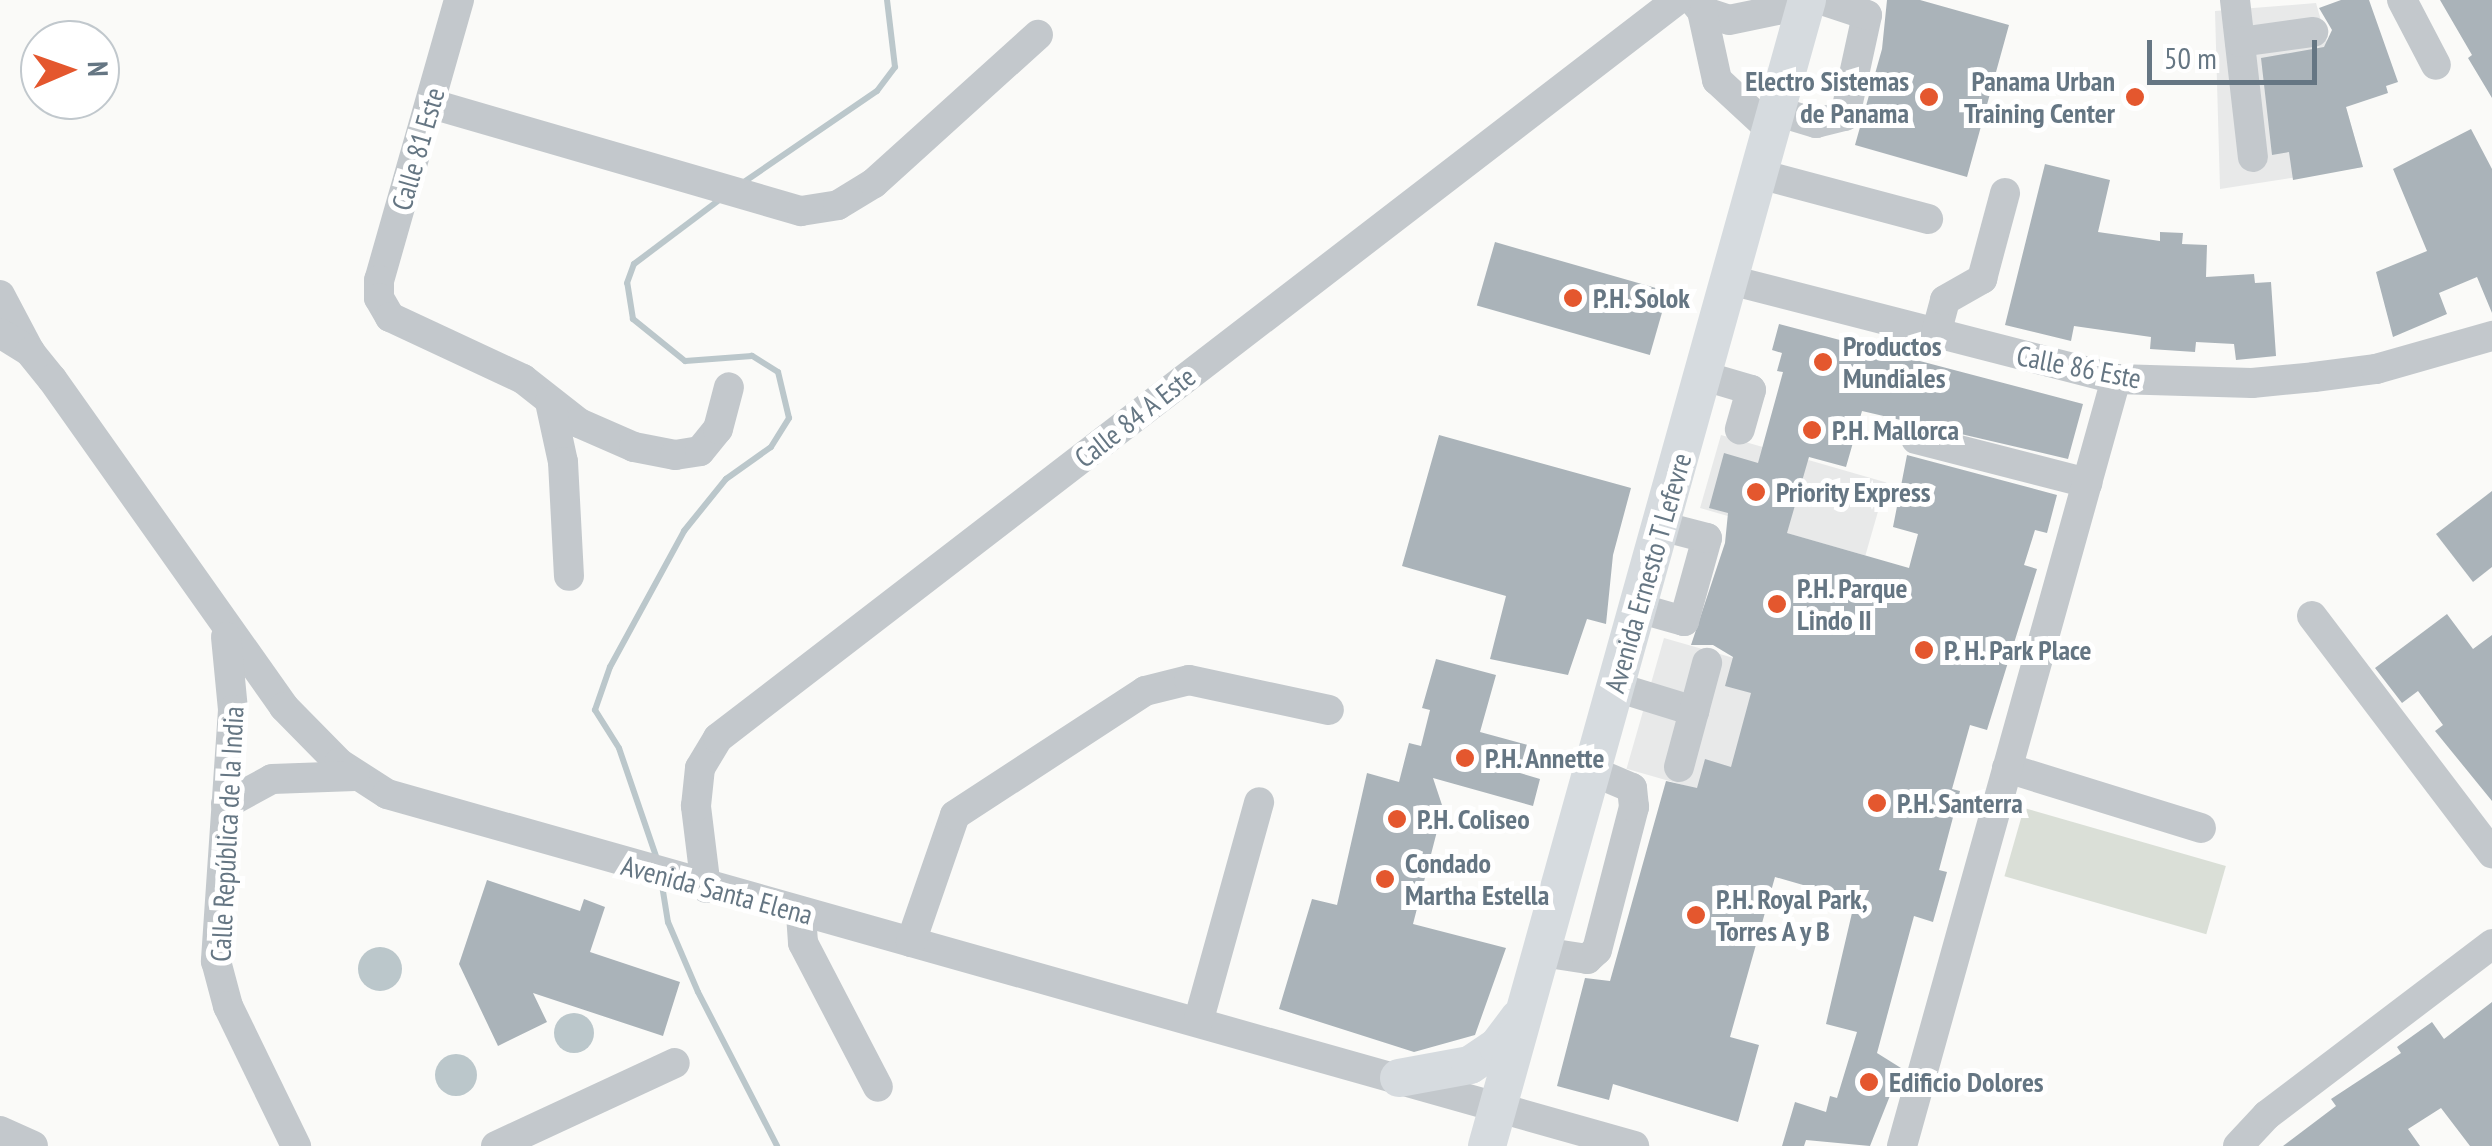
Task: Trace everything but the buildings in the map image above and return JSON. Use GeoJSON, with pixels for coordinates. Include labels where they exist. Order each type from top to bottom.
{"type":"FeatureCollection","features":[{"type":"Feature","properties":{"kind":"main road","name":"Avenida Ernesto T Lefevre"},"geometry":{"type":"LineString","coordinates":[[1487,1146],[1774,121],[1812,2]]}},
{"type":"Feature","properties":{"kind":"main road"},"geometry":{"type":"LineString","coordinates":[[1399,1078],[1470,1066],[1498,1046],[1528,1004]]}},
{"type":"Feature","properties":{"kind":"street","name":"Calle 81 Este"},"geometry":{"type":"LineString","coordinates":[[459,0],[378,298],[390,317],[496,364],[550,402]]}},
{"type":"Feature","properties":{"kind":"street"},"geometry":{"type":"LineString","coordinates":[[2235,0],[2253,157]]}},
{"type":"Feature","properties":{"kind":"street"},"geometry":{"type":"LineString","coordinates":[[2402,0],[2436,65]]}},
{"type":"Feature","properties":{"kind":"street"},"geometry":{"type":"LineString","coordinates":[[1812,2],[1867,15],[1844,116],[1816,124],[1774,121],[1717,80],[1691,4],[1729,20],[1812,2]]}},
{"type":"Feature","properties":{"kind":"street","name":"Calle 84 A Este"},"geometry":{"type":"LineString","coordinates":[[702,887],[696,806],[700,768],[718,738],[1691,4]]}},
{"type":"Feature","properties":{"kind":"street"},"geometry":{"type":"LineString","coordinates":[[2240,42],[2313,32]]}},
{"type":"Feature","properties":{"kind":"street"},"geometry":{"type":"LineString","coordinates":[[432,104],[801,211],[838,205],[874,183],[1038,34]]}},
{"type":"Feature","properties":{"kind":"street"},"geometry":{"type":"LineString","coordinates":[[1759,174],[1928,220]]}},
{"type":"Feature","properties":{"kind":"street"},"geometry":{"type":"LineString","coordinates":[[1936,334],[1946,300],[1982,278],[2005,193]]}},
{"type":"Feature","properties":{"kind":"street","name":"Calle 86 Este"},"geometry":{"type":"LineString","coordinates":[[1730,280],[2116,379],[2314,378],[2376,368],[2492,336]]}},
{"type":"Feature","properties":{"kind":"street"},"geometry":{"type":"LineString","coordinates":[[0,294],[30,352]]}},
{"type":"Feature","properties":{"kind":"street","name":"Avenida Santa Elena"},"geometry":{"type":"LineString","coordinates":[[0,333],[30,352],[284,707],[355,776],[416,806],[801,914],[1199,1019],[1498,1106],[1578,1138],[1634,1146]]}},
{"type":"Feature","properties":{"kind":"street"},"geometry":{"type":"LineString","coordinates":[[1704,376],[1751,390],[1740,428]]}},
{"type":"Feature","properties":{"kind":"street"},"geometry":{"type":"LineString","coordinates":[[1902,1146],[2116,379]]}},
{"type":"Feature","properties":{"kind":"street"},"geometry":{"type":"LineString","coordinates":[[550,402],[634,447],[675,454],[700,451],[718,429],[729,387]]}},
{"type":"Feature","properties":{"kind":"street"},"geometry":{"type":"LineString","coordinates":[[550,402],[563,462],[570,576]]}},
{"type":"Feature","properties":{"kind":"street"},"geometry":{"type":"LineString","coordinates":[[1916,439],[2087,483]]}},
{"type":"Feature","properties":{"kind":"street"},"geometry":{"type":"LineString","coordinates":[[2312,616],[2492,853]]}},
{"type":"Feature","properties":{"kind":"street","name":"Calle República de la India"},"geometry":{"type":"LineString","coordinates":[[224,627],[233,710],[216,960],[228,1006],[296,1146]]}},
{"type":"Feature","properties":{"kind":"street"},"geometry":{"type":"LineString","coordinates":[[1679,767],[1707,663]]}},
{"type":"Feature","properties":{"kind":"street"},"geometry":{"type":"LineString","coordinates":[[910,942],[955,814],[1145,691],[1189,680],[1329,710]]}},
{"type":"Feature","properties":{"kind":"street"},"geometry":{"type":"LineString","coordinates":[[1616,687],[1694,710]]}},
{"type":"Feature","properties":{"kind":"street"},"geometry":{"type":"LineString","coordinates":[[2007,768],[2201,828]]}},
{"type":"Feature","properties":{"kind":"street"},"geometry":{"type":"LineString","coordinates":[[1542,952],[1569,960],[1587,959],[1597,950],[1634,807],[1632,788],[1592,772]]}},
{"type":"Feature","properties":{"kind":"street"},"geometry":{"type":"LineString","coordinates":[[226,804],[272,779],[355,776]]}},
{"type":"Feature","properties":{"kind":"street"},"geometry":{"type":"LineString","coordinates":[[1199,1019],[1259,802]]}},
{"type":"Feature","properties":{"kind":"street"},"geometry":{"type":"LineString","coordinates":[[801,914],[802,944],[878,1087]]}},
{"type":"Feature","properties":{"kind":"street"},"geometry":{"type":"LineString","coordinates":[[2238,1146],[2267,1115],[2492,944]]}},
{"type":"Feature","properties":{"kind":"street"},"geometry":{"type":"LineString","coordinates":[[496,1146],[675,1063]]}},
{"type":"Feature","properties":{"kind":"street"},"geometry":{"type":"LineString","coordinates":[[0,1131],[34,1146]]}},
{"type":"Feature","properties":{"kind":"shaded area"},"geometry":{"type":"Polygon","coordinates":[[[2316,3],[2363,167],[2220,189],[2215,11],[2316,3]]]}},
{"type":"Feature","properties":{"kind":"shaded area"},"geometry":{"type":"Polygon","coordinates":[[[1721,435],[1886,482],[1865,555],[1700,508],[1721,435]]]}},
{"type":"Feature","properties":{"kind":"shaded area"},"geometry":{"type":"Polygon","coordinates":[[[1664,638],[1829,685],[1792,816],[1627,769],[1664,638]]]}},
{"type":"Feature","properties":{"kind":"shaded area"},"geometry":{"type":"Polygon","coordinates":[[[2024,808],[2226,866],[2206,934],[2004,876],[2024,808]]]}},
{"type":"Feature","properties":{"kind":"shaded area"},"geometry":{"type":"Polygon","coordinates":[[[380,947],[396,953],[402,969],[396,985],[380,991],[364,985],[358,969],[364,953],[380,947]]]}},
{"type":"Feature","properties":{"kind":"shaded area"},"geometry":{"type":"Polygon","coordinates":[[[574,1013],[588,1019],[594,1033],[588,1047],[574,1053],[560,1047],[554,1033],[560,1019],[574,1013]]]}},
{"type":"Feature","properties":{"kind":"shaded area"},"geometry":{"type":"Polygon","coordinates":[[[456,1054],[471,1060],[477,1075],[471,1090],[456,1096],[441,1090],[435,1075],[441,1060],[456,1054]]]}},
{"type":"Feature","properties":{"kind":"waterway"},"geometry":{"type":"LineString","coordinates":[[744,182],[877,91],[895,67],[887,0]]}},
{"type":"Feature","properties":{"kind":"waterway"},"geometry":{"type":"LineString","coordinates":[[658,862],[619,748],[595,710],[610,667],[684,531],[726,479],[771,447],[789,418],[778,372],[752,356],[685,361],[633,319],[627,283],[634,264],[722,198]]}},
{"type":"Feature","properties":{"kind":"waterway"},"geometry":{"type":"LineString","coordinates":[[661,879],[668,922],[698,992],[777,1146]]}},
{"type":"Feature","properties":{"kind":"place","name":"Electro Sistemas de Panama"},"geometry":{"type":"Point","coordinates":[1929,97]}},
{"type":"Feature","properties":{"kind":"place","name":"Panama Urban Training Center"},"geometry":{"type":"Point","coordinates":[2135,97]}},
{"type":"Feature","properties":{"kind":"place","name":"P.H. Solok"},"geometry":{"type":"Point","coordinates":[1573,298]}},
{"type":"Feature","properties":{"kind":"place","name":"Productos Mundiales"},"geometry":{"type":"Point","coordinates":[1823,362]}},
{"type":"Feature","properties":{"kind":"place","name":"P.H. Mallorca"},"geometry":{"type":"Point","coordinates":[1812,430]}},
{"type":"Feature","properties":{"kind":"place","name":"Priority Express"},"geometry":{"type":"Point","coordinates":[1756,492]}},
{"type":"Feature","properties":{"kind":"place","name":"P.H. Parque Lindo II"},"geometry":{"type":"Point","coordinates":[1777,604]}},
{"type":"Feature","properties":{"kind":"place","name":"P. H. Park Place"},"geometry":{"type":"Point","coordinates":[1924,650]}},
{"type":"Feature","properties":{"kind":"place","name":"P.H. Annette"},"geometry":{"type":"Point","coordinates":[1465,758]}},
{"type":"Feature","properties":{"kind":"place","name":"P.H. Santerra"},"geometry":{"type":"Point","coordinates":[1877,803]}},
{"type":"Feature","properties":{"kind":"place","name":"P.H. Coliseo"},"geometry":{"type":"Point","coordinates":[1397,819]}},
{"type":"Feature","properties":{"kind":"place","name":"Condado Martha Estella"},"geometry":{"type":"Point","coordinates":[1385,879]}},
{"type":"Feature","properties":{"kind":"place","name":"P.H. Royal Park, Torres A y B"},"geometry":{"type":"Point","coordinates":[1696,915]}},
{"type":"Feature","properties":{"kind":"place","name":"Edificio Dolores"},"geometry":{"type":"Point","coordinates":[1869,1082]}}]}
